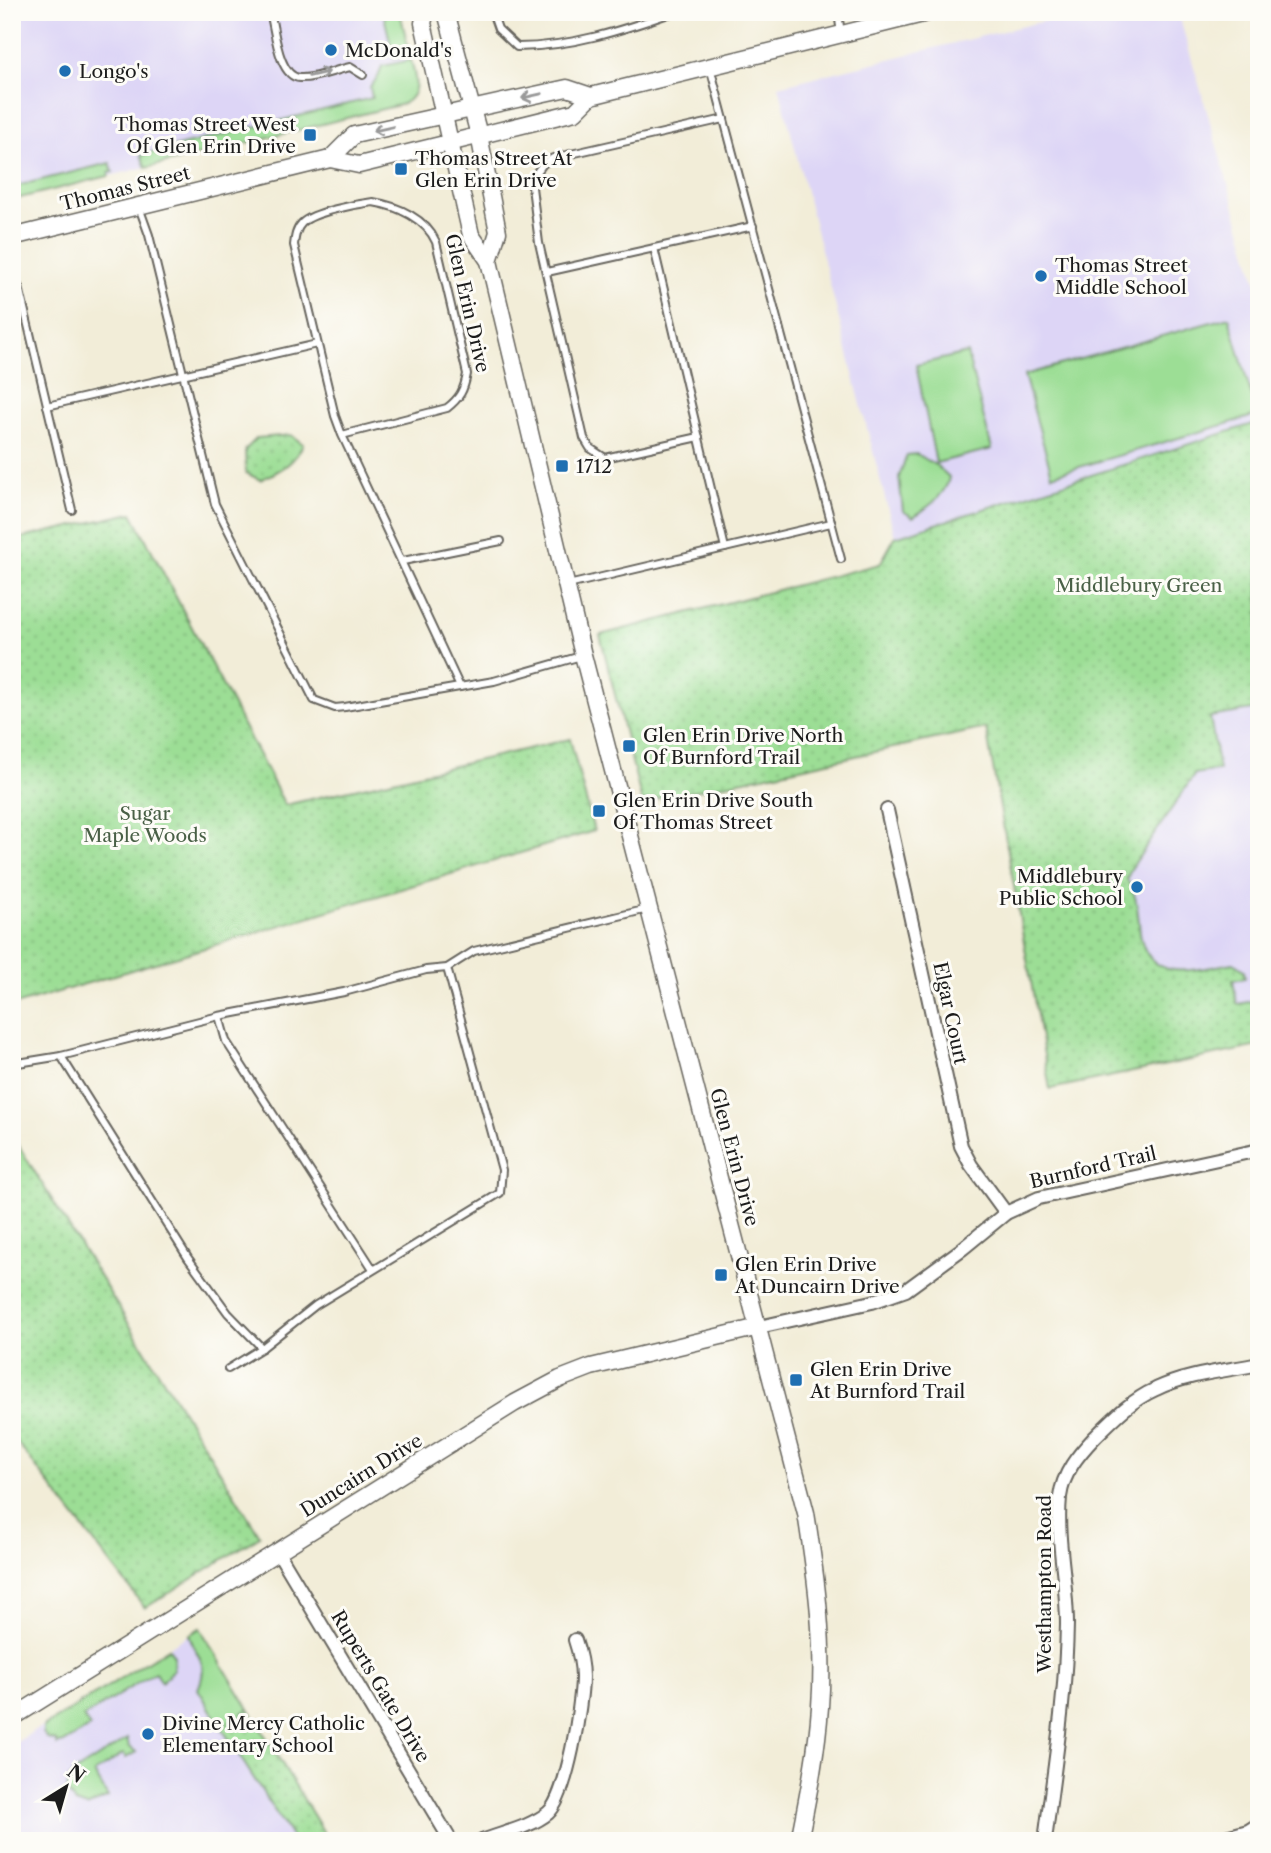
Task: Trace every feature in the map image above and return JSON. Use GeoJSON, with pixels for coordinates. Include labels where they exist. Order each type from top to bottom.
{"type":"FeatureCollection","features":[{"type":"Feature","properties":{"kind":"street","name":"Glen Erin Drive"},"geometry":{"type":"LineString","coordinates":[[426,12],[423,23],[471,235],[489,261],[583,655],[806,1513],[819,1615],[820,1716],[799,1841]]}},
{"type":"Feature","properties":{"kind":"street","name":"Glen Erin Drive"},"geometry":{"type":"LineString","coordinates":[[446,12],[479,135],[498,232],[489,261]]}},
{"type":"Feature","properties":{"kind":"street","name":"Thomas Street"},"geometry":{"type":"LineString","coordinates":[[12,237],[330,159],[359,164],[575,112],[591,96],[931,12]]}},
{"type":"Feature","properties":{"kind":"street","name":"Thomas Street"},"geometry":{"type":"LineString","coordinates":[[330,159],[354,135],[567,88],[591,96]]}},
{"type":"Feature","properties":{"kind":"street","name":"Elgar Court"},"geometry":{"type":"LineString","coordinates":[[887,810],[961,1146],[971,1165],[1006,1213]]}},
{"type":"Feature","properties":{"kind":"street","name":"Burnford Trail"},"geometry":{"type":"LineString","coordinates":[[759,1327],[872,1302],[906,1290],[1006,1213],[1039,1198],[1259,1150]]}},
{"type":"Feature","properties":{"kind":"street","name":"Duncairn Drive"},"geometry":{"type":"LineString","coordinates":[[12,1718],[515,1403],[560,1379],[590,1367],[759,1327]]}},
{"type":"Feature","properties":{"kind":"street","name":"Westhampton Road"},"geometry":{"type":"LineString","coordinates":[[1045,1841],[1065,1661],[1067,1610],[1060,1495],[1066,1476],[1082,1451],[1118,1414],[1156,1389],[1178,1381],[1259,1364]]}},
{"type":"Feature","properties":{"kind":"street","name":"Ruperts Gate Drive"},"geometry":{"type":"LineString","coordinates":[[278,1552],[451,1841]]}},
{"type":"Feature","properties":{"kind":"street"},"geometry":{"type":"LineString","coordinates":[[482,1841],[548,1813],[560,1793],[581,1695],[580,1658],[575,1640]]}},
{"type":"Feature","properties":{"kind":"street"},"geometry":{"type":"LineString","coordinates":[[1211,1841],[1248,1831],[1259,1824]]}},
{"type":"Feature","properties":{"kind":"lane"},"geometry":{"type":"LineString","coordinates":[[492,12],[498,29],[517,47],[544,47],[614,33],[674,12]]}},
{"type":"Feature","properties":{"kind":"lane"},"geometry":{"type":"LineString","coordinates":[[838,12],[841,34]]}},
{"type":"Feature","properties":{"kind":"lane"},"geometry":{"type":"LineString","coordinates":[[271,16],[283,66],[288,72],[301,78],[350,67],[363,75]]}},
{"type":"Feature","properties":{"kind":"lane"},"geometry":{"type":"LineString","coordinates":[[710,66],[841,559]]}},
{"type":"Feature","properties":{"kind":"lane"},"geometry":{"type":"LineString","coordinates":[[699,438],[605,458],[590,448],[584,438],[539,243],[532,187],[537,172],[553,158],[724,119]]}},
{"type":"Feature","properties":{"kind":"lane","name":"Glen Erin Drive"},"geometry":{"type":"LineString","coordinates":[[342,435],[447,408],[457,400],[464,388],[467,374],[431,230],[424,222],[373,202],[311,217],[301,225],[294,245],[335,416],[342,435],[460,687]]}},
{"type":"Feature","properties":{"kind":"lane"},"geometry":{"type":"LineString","coordinates":[[139,206],[149,235],[215,504],[314,700],[335,708],[494,681],[583,655]]}},
{"type":"Feature","properties":{"kind":"lane"},"geometry":{"type":"LineString","coordinates":[[547,272],[753,226]]}},
{"type":"Feature","properties":{"kind":"lane"},"geometry":{"type":"LineString","coordinates":[[654,248],[725,548]]}},
{"type":"Feature","properties":{"kind":"lane"},"geometry":{"type":"LineString","coordinates":[[19,287],[72,510]]}},
{"type":"Feature","properties":{"kind":"lane"},"geometry":{"type":"LineString","coordinates":[[47,406],[317,344]]}},
{"type":"Feature","properties":{"kind":"lane"},"geometry":{"type":"LineString","coordinates":[[568,585],[831,523]]}},
{"type":"Feature","properties":{"kind":"lane"},"geometry":{"type":"LineString","coordinates":[[403,561],[501,541]]}},
{"type":"Feature","properties":{"kind":"lane"},"geometry":{"type":"LineString","coordinates":[[12,1064],[61,1056],[219,1016],[344,992],[426,970],[447,968],[474,951],[648,909]]}},
{"type":"Feature","properties":{"kind":"lane"},"geometry":{"type":"LineString","coordinates":[[228,1369],[262,1348],[316,1305],[500,1192],[502,1170],[447,968]]}},
{"type":"Feature","properties":{"kind":"lane"},"geometry":{"type":"LineString","coordinates":[[219,1016],[226,1041],[373,1269]]}},
{"type":"Feature","properties":{"kind":"lane"},"geometry":{"type":"LineString","coordinates":[[61,1056],[188,1258],[228,1313],[262,1348]]}},
{"type":"Feature","properties":{"kind":"shaded area"},"geometry":{"type":"Polygon","coordinates":[[[12,12],[400,12],[416,88],[411,98],[403,104],[12,200],[12,12]]]}},
{"type":"Feature","properties":{"kind":"shaded area","name":"Thomas Street Middle School"},"geometry":{"type":"Polygon","coordinates":[[[1081,12],[1178,12],[1259,291],[1259,422],[895,537],[779,86],[1081,12]]]}},
{"type":"Feature","properties":{"kind":"shaded area","name":"Middlebury Public School"},"geometry":{"type":"Polygon","coordinates":[[[1259,690],[1259,1046],[1050,1089],[986,728],[1259,690]]]}},
{"type":"Feature","properties":{"kind":"shaded area","name":"Divine Mercy Catholic Elementary School"},"geometry":{"type":"Polygon","coordinates":[[[200,1628],[329,1841],[12,1841],[12,1745],[200,1628]]]}},
{"type":"Feature","properties":{"kind":"green space"},"geometry":{"type":"Polygon","coordinates":[[[383,12],[400,12],[410,55],[394,58],[383,12]]]}},
{"type":"Feature","properties":{"kind":"green space"},"geometry":{"type":"Polygon","coordinates":[[[411,60],[416,85],[413,95],[403,104],[146,168],[141,155],[372,98],[370,87],[382,66],[411,60]]]}},
{"type":"Feature","properties":{"kind":"green space"},"geometry":{"type":"Polygon","coordinates":[[[110,163],[113,172],[109,173],[109,176],[12,200],[12,187],[110,163]]]}},
{"type":"Feature","properties":{"kind":"green space"},"geometry":{"type":"Polygon","coordinates":[[[1229,317],[1257,415],[1052,475],[1024,375],[1229,317]]]}},
{"type":"Feature","properties":{"kind":"green space"},"geometry":{"type":"Polygon","coordinates":[[[967,353],[992,449],[936,463],[916,365],[967,353]]]}},
{"type":"Feature","properties":{"kind":"green space","name":"Middlebury Green"},"geometry":{"type":"Polygon","coordinates":[[[1259,422],[1259,709],[1210,717],[1219,770],[1195,774],[1127,879],[1136,899],[1141,938],[1155,963],[1166,968],[1192,970],[1234,963],[1244,970],[1245,978],[1233,980],[1237,1004],[1255,1001],[1259,1013],[1259,1046],[1050,1089],[986,728],[642,802],[600,635],[880,564],[895,537],[1259,422]]]}},
{"type":"Feature","properties":{"kind":"green space"},"geometry":{"type":"Polygon","coordinates":[[[291,435],[303,444],[291,462],[260,480],[246,473],[245,450],[257,438],[291,435]]]}},
{"type":"Feature","properties":{"kind":"green space"},"geometry":{"type":"Polygon","coordinates":[[[917,454],[949,477],[940,495],[913,517],[903,511],[899,477],[907,455],[917,454]]]}},
{"type":"Feature","properties":{"kind":"green space","name":"Sugar Maple Woods"},"geometry":{"type":"Polygon","coordinates":[[[132,513],[285,805],[570,739],[594,831],[12,1006],[12,540],[132,513]]]}},
{"type":"Feature","properties":{"kind":"green space"},"geometry":{"type":"Polygon","coordinates":[[[12,1135],[260,1536],[145,1608],[12,1436],[12,1135]]]}},
{"type":"Feature","properties":{"kind":"green space"},"geometry":{"type":"Polygon","coordinates":[[[200,1628],[249,1709],[221,1727],[198,1689],[203,1672],[201,1660],[189,1635],[200,1628]]]}},
{"type":"Feature","properties":{"kind":"green space"},"geometry":{"type":"Polygon","coordinates":[[[169,1648],[174,1656],[173,1670],[162,1682],[155,1672],[84,1717],[90,1727],[64,1743],[56,1745],[56,1741],[48,1739],[43,1733],[43,1727],[169,1648]]]}},
{"type":"Feature","properties":{"kind":"green space"},"geometry":{"type":"Polygon","coordinates":[[[249,1709],[329,1841],[294,1841],[221,1727],[249,1709]]]}},
{"type":"Feature","properties":{"kind":"green space"},"geometry":{"type":"Polygon","coordinates":[[[127,1739],[129,1746],[136,1752],[126,1758],[123,1754],[94,1773],[108,1797],[87,1807],[75,1803],[67,1791],[70,1777],[127,1739]]]}},
{"type":"Feature","properties":{"kind":"place","name":"McDonald's"},"geometry":{"type":"Point","coordinates":[331,50]}},
{"type":"Feature","properties":{"kind":"place","name":"Longo's"},"geometry":{"type":"Point","coordinates":[65,71]}},
{"type":"Feature","properties":{"kind":"place","name":"Thomas Street West Of Glen Erin Drive"},"geometry":{"type":"Point","coordinates":[310,135]}},
{"type":"Feature","properties":{"kind":"place","name":"Thomas Street At Glen Erin Drive"},"geometry":{"type":"Point","coordinates":[401,169]}},
{"type":"Feature","properties":{"kind":"place","name":"Thomas Street Middle School"},"geometry":{"type":"Point","coordinates":[1041,276]}},
{"type":"Feature","properties":{"kind":"place","name":"1712"},"geometry":{"type":"Point","coordinates":[562,466]}},
{"type":"Feature","properties":{"kind":"place","name":"Glen Erin Drive North Of Burnford Trail"},"geometry":{"type":"Point","coordinates":[629,746]}},
{"type":"Feature","properties":{"kind":"place","name":"Glen Erin Drive South Of Thomas Street"},"geometry":{"type":"Point","coordinates":[599,811]}},
{"type":"Feature","properties":{"kind":"place","name":"Middlebury Public School"},"geometry":{"type":"Point","coordinates":[1137,887]}},
{"type":"Feature","properties":{"kind":"place","name":"Glen Erin Drive At Duncairn Drive"},"geometry":{"type":"Point","coordinates":[721,1275]}},
{"type":"Feature","properties":{"kind":"place","name":"Glen Erin Drive At Burnford Trail"},"geometry":{"type":"Point","coordinates":[796,1380]}},
{"type":"Feature","properties":{"kind":"place","name":"Divine Mercy Catholic Elementary School"},"geometry":{"type":"Point","coordinates":[148,1734]}}]}
